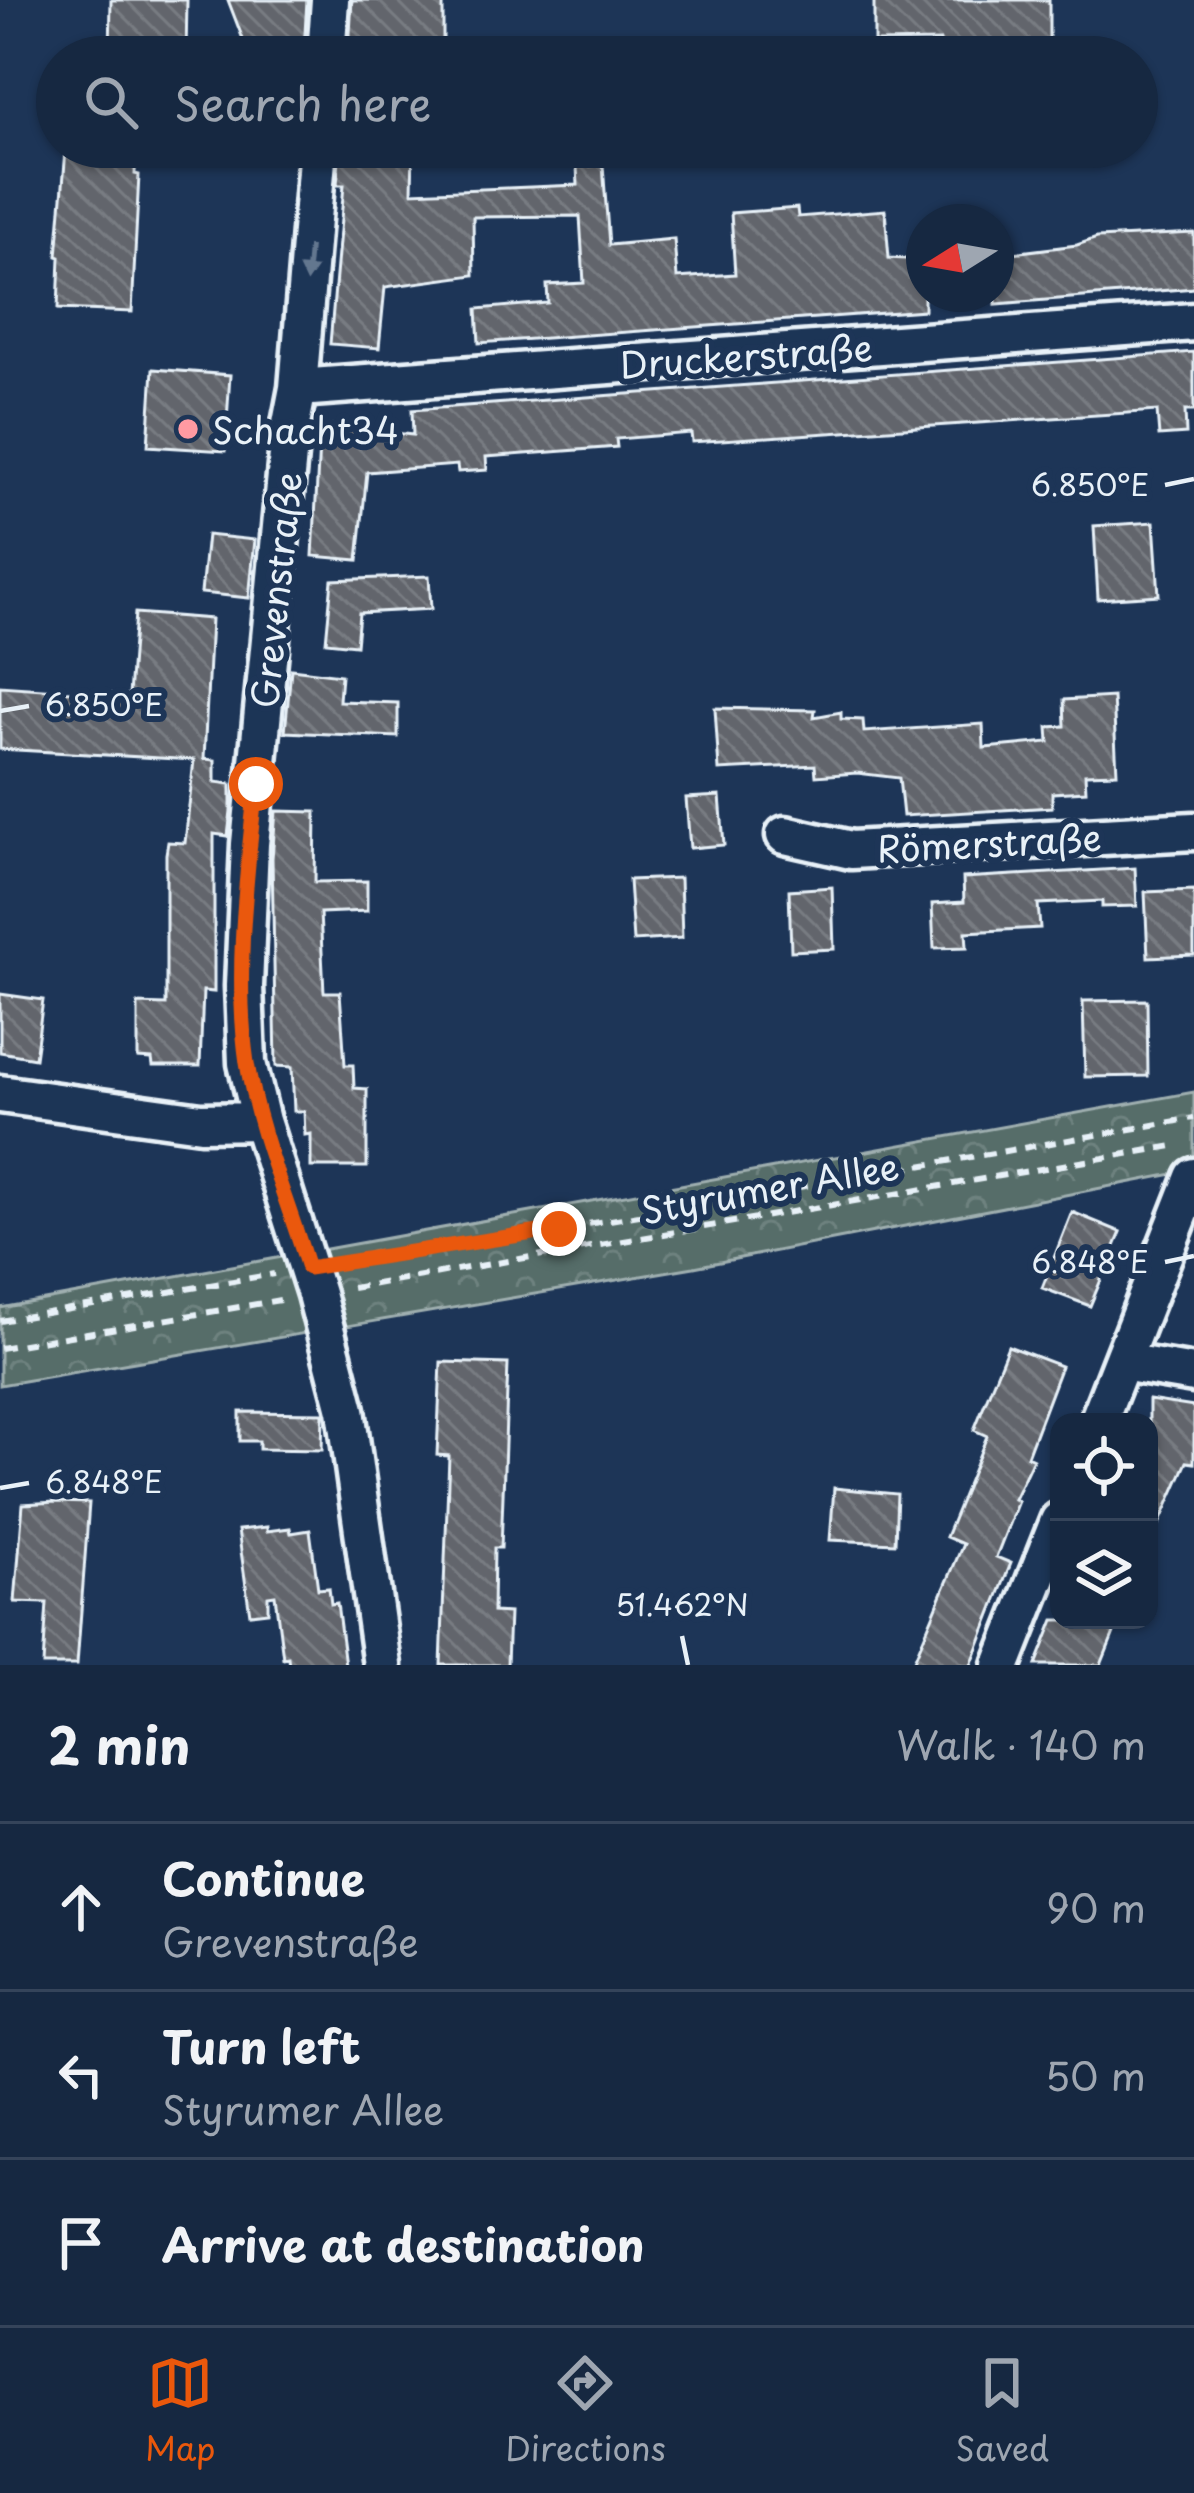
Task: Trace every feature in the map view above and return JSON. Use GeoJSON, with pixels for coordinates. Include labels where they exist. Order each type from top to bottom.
{"type":"FeatureCollection","features":[{"type":"Feature","properties":{"kind":"street"},"geometry":{"type":"LineString","coordinates":[[327,36],[330,0]]}},
{"type":"Feature","properties":{"kind":"street","name":"Grevenstraße"},"geometry":{"type":"LineString","coordinates":[[316,168],[246,908],[247,1063],[346,1410],[382,1665]]}},
{"type":"Feature","properties":{"kind":"street","name":"Druckerstraße"},"geometry":{"type":"LineString","coordinates":[[298,388],[1194,322]]}},
{"type":"Feature","properties":{"kind":"street","name":"Römerstraße"},"geometry":{"type":"LineString","coordinates":[[785,835],[850,850],[1194,831]]}},
{"type":"Feature","properties":{"kind":"street"},"geometry":{"type":"LineString","coordinates":[[0,1094],[202,1122],[261,1121]]}},
{"type":"Feature","properties":{"kind":"street"},"geometry":{"type":"LineString","coordinates":[[1102,1413],[1194,1177]]}},
{"type":"Feature","properties":{"kind":"street"},"geometry":{"type":"LineString","coordinates":[[1122,1361],[1194,1374]]}},
{"type":"Feature","properties":{"kind":"street"},"geometry":{"type":"LineString","coordinates":[[1002,1665],[1050,1544]]}},
{"type":"Feature","properties":{"kind":"path","name":"Styrumer Allee"},"geometry":{"type":"LineString","coordinates":[[0,1348],[582,1226],[1194,1118]]}},
{"type":"Feature","properties":{"kind":"path","name":"Styrumer Allee"},"geometry":{"type":"LineString","coordinates":[[0,1321],[312,1281],[1194,1142]]}},
{"type":"Feature","properties":{"kind":"green space"},"geometry":{"type":"Polygon","coordinates":[[[1194,1092],[1194,1170],[694,1267],[0,1385],[0,1308],[1194,1092]]]}},
{"type":"Feature","properties":{"kind":"building"},"geometry":{"type":"Polygon","coordinates":[[[111,0],[187,0],[186,36],[110,36],[111,0]]]}},
{"type":"Feature","properties":{"kind":"building"},"geometry":{"type":"Polygon","coordinates":[[[228,0],[307,0],[305,36],[242,36],[228,0]]]}},
{"type":"Feature","properties":{"kind":"building"},"geometry":{"type":"Polygon","coordinates":[[[352,0],[443,0],[443,36],[350,36],[352,0]]]}},
{"type":"Feature","properties":{"kind":"building"},"geometry":{"type":"Polygon","coordinates":[[[874,0],[1049,0],[1049,36],[874,36],[874,0]]]}},
{"type":"Feature","properties":{"kind":"building"},"geometry":{"type":"Polygon","coordinates":[[[64,168],[135,168],[139,175],[132,312],[58,309],[64,168]]]}},
{"type":"Feature","properties":{"kind":"building"},"geometry":{"type":"Polygon","coordinates":[[[338,168],[413,168],[412,192],[578,185],[577,168],[603,168],[609,245],[674,239],[677,278],[735,274],[731,213],[797,208],[798,217],[885,210],[889,258],[906,259],[906,311],[479,343],[477,309],[548,303],[547,285],[584,283],[580,216],[473,217],[474,275],[385,287],[379,348],[330,344],[344,185],[337,185],[338,168]]]}},
{"type":"Feature","properties":{"kind":"building"},"geometry":{"type":"Polygon","coordinates":[[[1194,233],[1194,288],[1014,303],[1014,253],[1097,238],[1194,233]]]}},
{"type":"Feature","properties":{"kind":"building"},"geometry":{"type":"Polygon","coordinates":[[[1194,352],[1194,411],[1185,411],[1186,434],[1159,436],[1157,411],[692,442],[691,433],[616,439],[617,447],[486,457],[487,470],[458,472],[457,465],[367,472],[358,560],[313,556],[320,425],[413,435],[412,410],[1194,352]]]}},
{"type":"Feature","properties":{"kind":"building"},"geometry":{"type":"Polygon","coordinates":[[[153,369],[230,375],[225,451],[148,446],[153,369]]]}},
{"type":"Feature","properties":{"kind":"building"},"geometry":{"type":"Polygon","coordinates":[[[1154,522],[1159,595],[1098,599],[1094,526],[1154,522]]]}},
{"type":"Feature","properties":{"kind":"building"},"geometry":{"type":"Polygon","coordinates":[[[207,535],[255,540],[249,598],[201,593],[207,535]]]}},
{"type":"Feature","properties":{"kind":"building"},"geometry":{"type":"Polygon","coordinates":[[[429,576],[431,609],[359,613],[356,645],[326,642],[332,580],[429,576]]]}},
{"type":"Feature","properties":{"kind":"building"},"geometry":{"type":"Polygon","coordinates":[[[135,613],[211,619],[204,759],[215,760],[215,782],[231,784],[231,811],[228,836],[214,834],[214,992],[203,991],[200,1066],[153,1066],[152,1059],[138,1058],[138,1004],[166,1005],[166,854],[168,842],[185,843],[194,760],[0,749],[0,686],[129,695],[135,613]]]}},
{"type":"Feature","properties":{"kind":"building"},"geometry":{"type":"Polygon","coordinates":[[[291,669],[341,675],[339,701],[398,703],[398,737],[285,732],[291,669]]]}},
{"type":"Feature","properties":{"kind":"building"},"geometry":{"type":"Polygon","coordinates":[[[1113,697],[1117,773],[1085,774],[1086,791],[1052,793],[1052,807],[903,816],[899,778],[857,773],[816,776],[815,765],[719,770],[715,708],[815,710],[814,717],[841,712],[841,719],[863,720],[864,732],[983,724],[984,748],[1049,742],[1048,727],[1065,726],[1064,700],[1113,697]]]}},
{"type":"Feature","properties":{"kind":"building"},"geometry":{"type":"Polygon","coordinates":[[[720,796],[724,845],[690,848],[686,798],[720,796]]]}},
{"type":"Feature","properties":{"kind":"building"},"geometry":{"type":"Polygon","coordinates":[[[276,811],[316,812],[315,882],[367,881],[367,911],[320,913],[324,992],[340,992],[345,1065],[353,1065],[354,1088],[367,1089],[367,1167],[311,1167],[311,1134],[305,1135],[304,1111],[294,1111],[292,1067],[276,1066],[272,858],[276,811]]]}},
{"type":"Feature","properties":{"kind":"building"},"geometry":{"type":"Polygon","coordinates":[[[1135,868],[1137,906],[1102,907],[1102,901],[1038,904],[1040,928],[966,932],[967,947],[934,948],[932,904],[964,902],[963,878],[1135,868]]]}},
{"type":"Feature","properties":{"kind":"building"},"geometry":{"type":"Polygon","coordinates":[[[680,878],[682,938],[633,941],[629,880],[680,878]]]}},
{"type":"Feature","properties":{"kind":"building"},"geometry":{"type":"Polygon","coordinates":[[[832,887],[834,949],[791,951],[789,890],[832,887]]]}},
{"type":"Feature","properties":{"kind":"building"},"geometry":{"type":"Polygon","coordinates":[[[1194,890],[1194,955],[1148,957],[1145,892],[1194,890]]]}},
{"type":"Feature","properties":{"kind":"building"},"geometry":{"type":"Polygon","coordinates":[[[0,994],[43,1000],[35,1058],[0,1052],[0,994]]]}},
{"type":"Feature","properties":{"kind":"building"},"geometry":{"type":"Polygon","coordinates":[[[1147,1000],[1148,1076],[1085,1077],[1083,1001],[1147,1000]]]}},
{"type":"Feature","properties":{"kind":"building"},"geometry":{"type":"Polygon","coordinates":[[[1072,1212],[1121,1232],[1090,1306],[1042,1288],[1072,1212]]]}},
{"type":"Feature","properties":{"kind":"building"},"geometry":{"type":"Polygon","coordinates":[[[1008,1346],[1061,1366],[996,1557],[1011,1563],[971,1665],[912,1665],[963,1544],[946,1537],[987,1436],[974,1430],[1008,1346]]]}},
{"type":"Feature","properties":{"kind":"building"},"geometry":{"type":"Polygon","coordinates":[[[441,1362],[508,1364],[501,1548],[494,1548],[493,1612],[509,1613],[507,1665],[441,1665],[449,1456],[437,1455],[441,1362]]]}},
{"type":"Feature","properties":{"kind":"building"},"geometry":{"type":"Polygon","coordinates":[[[1149,1400],[1194,1407],[1194,1463],[1187,1462],[1158,1527],[1158,1413],[1149,1413],[1149,1400]]]}},
{"type":"Feature","properties":{"kind":"building"},"geometry":{"type":"Polygon","coordinates":[[[240,1412],[323,1413],[322,1450],[259,1449],[259,1441],[240,1441],[240,1412]]]}},
{"type":"Feature","properties":{"kind":"building"},"geometry":{"type":"Polygon","coordinates":[[[834,1488],[897,1494],[895,1543],[830,1540],[834,1488]]]}},
{"type":"Feature","properties":{"kind":"building"},"geometry":{"type":"Polygon","coordinates":[[[89,1503],[77,1665],[43,1665],[47,1603],[15,1602],[23,1504],[89,1503]]]}},
{"type":"Feature","properties":{"kind":"building"},"geometry":{"type":"Polygon","coordinates":[[[267,1527],[267,1531],[290,1528],[291,1533],[310,1530],[318,1589],[329,1588],[331,1604],[337,1603],[345,1665],[289,1665],[288,1657],[283,1658],[275,1595],[268,1596],[268,1612],[250,1614],[238,1530],[267,1527]]]}},
{"type":"Feature","properties":{"kind":"building"},"geometry":{"type":"Polygon","coordinates":[[[1050,1629],[1115,1629],[1101,1665],[1036,1665],[1050,1629]]]}},
{"type":"Feature","properties":{"kind":"place","name":"Schacht34"},"geometry":{"type":"Point","coordinates":[188,429]}},
{"type":"Feature","properties":{"kind":"route"},"geometry":{"type":"LineString","coordinates":[[256,784],[246,908],[247,1063],[308,1268],[559,1229]]}}]}
